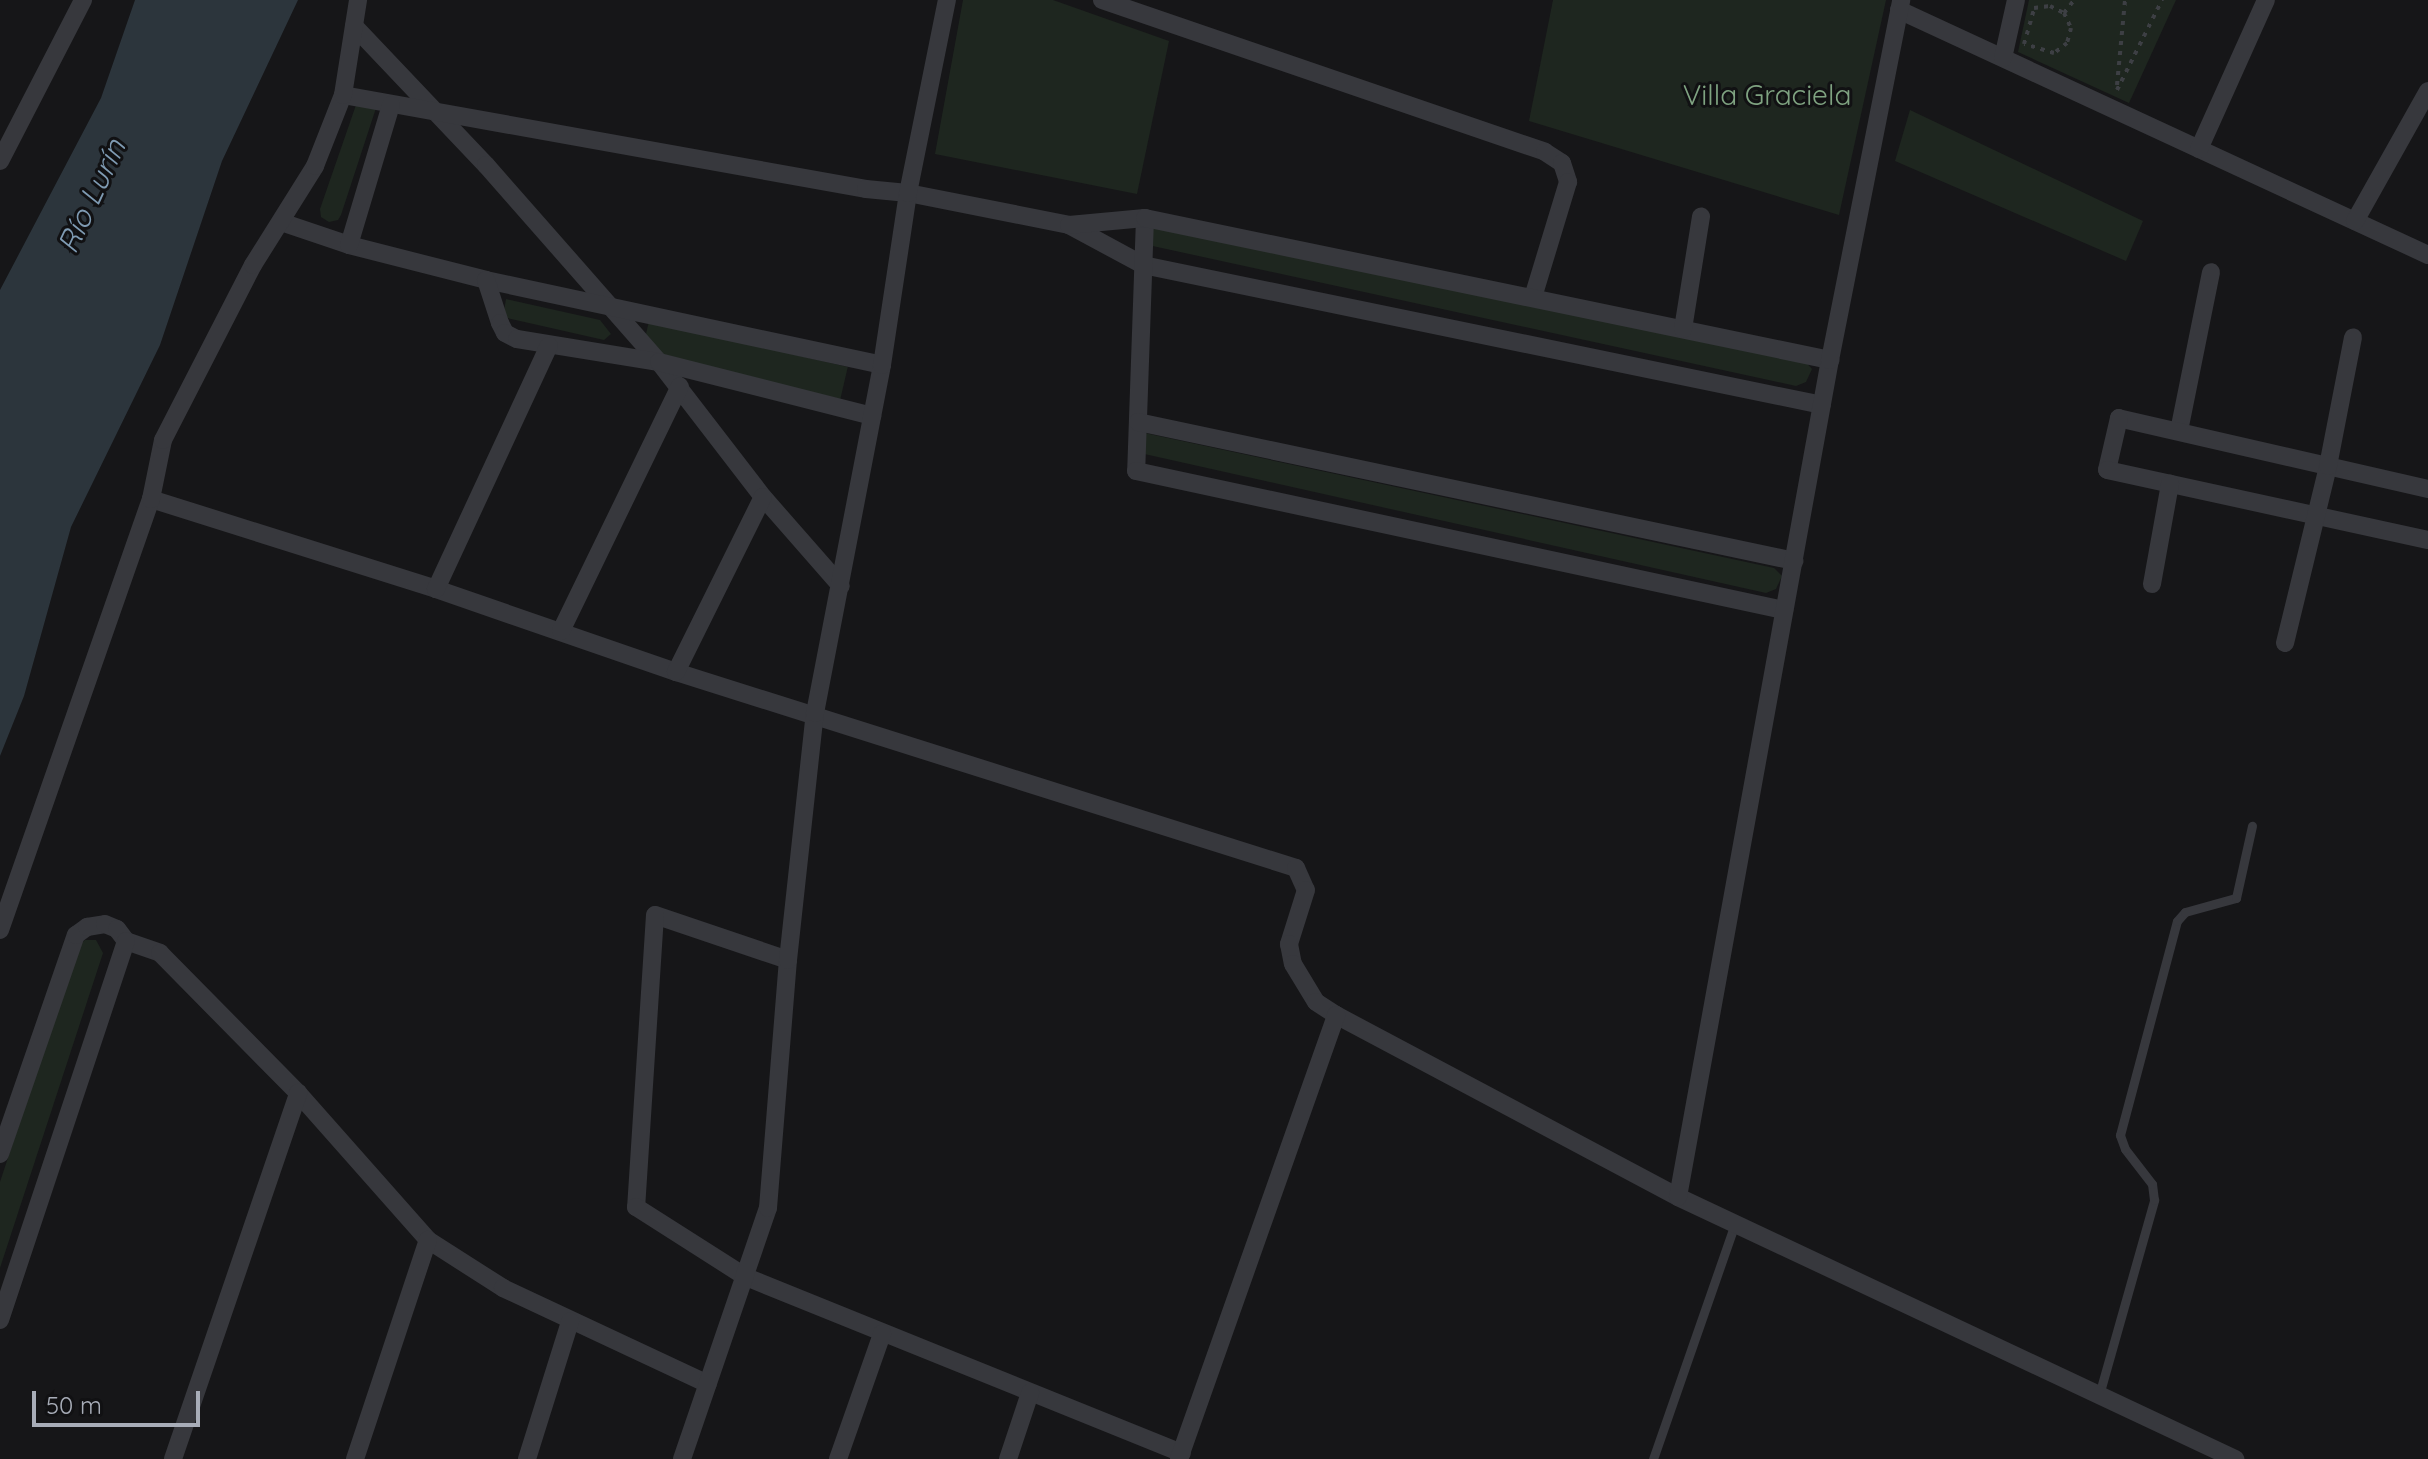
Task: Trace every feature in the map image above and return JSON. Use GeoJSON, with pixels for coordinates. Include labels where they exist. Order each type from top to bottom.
{"type":"FeatureCollection","features":[{"type":"Feature","properties":{"kind":"street"},"geometry":{"type":"LineString","coordinates":[[0,161],[83,0]]}},
{"type":"Feature","properties":{"kind":"street"},"geometry":{"type":"LineString","coordinates":[[0,930],[151,499],[163,440],[253,265],[315,166],[343,95],[358,0]]}},
{"type":"Feature","properties":{"kind":"street"},"geometry":{"type":"LineString","coordinates":[[682,1459],[768,1208],[788,960],[815,713],[882,365],[908,193],[947,0]]}},
{"type":"Feature","properties":{"kind":"street"},"geometry":{"type":"LineString","coordinates":[[1102,0],[1545,152],[1562,163],[1568,182],[1533,297]]}},
{"type":"Feature","properties":{"kind":"street"},"geometry":{"type":"LineString","coordinates":[[2003,58],[2016,0]]}},
{"type":"Feature","properties":{"kind":"street"},"geometry":{"type":"LineString","coordinates":[[2199,149],[2266,0]]}},
{"type":"Feature","properties":{"kind":"street"},"geometry":{"type":"LineString","coordinates":[[1678,1197],[1830,360],[1900,5],[2003,58],[2428,255]]}},
{"type":"Feature","properties":{"kind":"street"},"geometry":{"type":"LineString","coordinates":[[354,26],[486,165],[680,386],[763,497],[841,586]]}},
{"type":"Feature","properties":{"kind":"street"},"geometry":{"type":"LineString","coordinates":[[2355,221],[2428,91]]}},
{"type":"Feature","properties":{"kind":"street"},"geometry":{"type":"LineString","coordinates":[[343,95],[866,189],[908,193],[1069,225],[1145,218],[1830,360]]}},
{"type":"Feature","properties":{"kind":"street"},"geometry":{"type":"LineString","coordinates":[[349,245],[391,105]]}},
{"type":"Feature","properties":{"kind":"street"},"geometry":{"type":"LineString","coordinates":[[1683,329],[1701,216]]}},
{"type":"Feature","properties":{"kind":"street"},"geometry":{"type":"LineString","coordinates":[[1145,218],[1136,471],[1784,610]]}},
{"type":"Feature","properties":{"kind":"street"},"geometry":{"type":"LineString","coordinates":[[281,222],[349,245],[486,280],[882,365]]}},
{"type":"Feature","properties":{"kind":"street"},"geometry":{"type":"LineString","coordinates":[[1069,225],[1143,265],[1822,405]]}},
{"type":"Feature","properties":{"kind":"street"},"geometry":{"type":"LineString","coordinates":[[2179,431],[2211,272]]}},
{"type":"Feature","properties":{"kind":"street"},"geometry":{"type":"LineString","coordinates":[[486,280],[505,333],[517,339],[659,362],[872,416]]}},
{"type":"Feature","properties":{"kind":"street"},"geometry":{"type":"LineString","coordinates":[[2285,643],[2328,466],[2353,337]]}},
{"type":"Feature","properties":{"kind":"street"},"geometry":{"type":"LineString","coordinates":[[436,589],[549,346]]}},
{"type":"Feature","properties":{"kind":"street"},"geometry":{"type":"LineString","coordinates":[[561,631],[680,386]]}},
{"type":"Feature","properties":{"kind":"street"},"geometry":{"type":"LineString","coordinates":[[2428,489],[2119,418],[2107,470],[2428,540]]}},
{"type":"Feature","properties":{"kind":"street"},"geometry":{"type":"LineString","coordinates":[[1138,422],[1794,561]]}},
{"type":"Feature","properties":{"kind":"street"},"geometry":{"type":"LineString","coordinates":[[2152,584],[2170,484]]}},
{"type":"Feature","properties":{"kind":"street"},"geometry":{"type":"LineString","coordinates":[[676,672],[763,497]]}},
{"type":"Feature","properties":{"kind":"street"},"geometry":{"type":"LineString","coordinates":[[151,499],[436,589],[676,672],[815,713],[1296,868],[1304,878],[1306,890],[1289,944],[1293,964],[1316,1002],[1336,1015],[1678,1197],[2235,1459]]}},
{"type":"Feature","properties":{"kind":"street"},"geometry":{"type":"LineString","coordinates":[[788,960],[655,915],[636,1207],[746,1277],[1180,1456],[1336,1015]]}},
{"type":"Feature","properties":{"kind":"street"},"geometry":{"type":"LineString","coordinates":[[0,1154],[76,935],[87,927],[105,924],[117,929],[126,941],[160,953],[298,1093],[428,1240],[503,1288],[708,1384]]}},
{"type":"Feature","properties":{"kind":"street"},"geometry":{"type":"LineString","coordinates":[[0,1320],[126,941]]}},
{"type":"Feature","properties":{"kind":"street"},"geometry":{"type":"LineString","coordinates":[[173,1459],[298,1093]]}},
{"type":"Feature","properties":{"kind":"street"},"geometry":{"type":"LineString","coordinates":[[355,1459],[428,1240]]}},
{"type":"Feature","properties":{"kind":"street"},"geometry":{"type":"LineString","coordinates":[[527,1459],[570,1322]]}},
{"type":"Feature","properties":{"kind":"street"},"geometry":{"type":"LineString","coordinates":[[838,1459],[882,1334]]}},
{"type":"Feature","properties":{"kind":"street"},"geometry":{"type":"LineString","coordinates":[[1008,1459],[1030,1393]]}},
{"type":"Feature","properties":{"kind":"lane"},"geometry":{"type":"LineString","coordinates":[[2099,1395],[2154,1200],[2152,1184],[2125,1149],[2120,1135],[2177,921],[2185,912],[2236,898],[2252,826]]}},
{"type":"Feature","properties":{"kind":"lane"},"geometry":{"type":"LineString","coordinates":[[1653,1459],[1735,1224]]}},
{"type":"Feature","properties":{"kind":"path"},"geometry":{"type":"LineString","coordinates":[[2064,13],[2074,0]]}},
{"type":"Feature","properties":{"kind":"path"},"geometry":{"type":"LineString","coordinates":[[2117,90],[2125,0]]}},
{"type":"Feature","properties":{"kind":"path"},"geometry":{"type":"LineString","coordinates":[[2117,90],[2162,0]]}},
{"type":"Feature","properties":{"kind":"path"},"geometry":{"type":"LineString","coordinates":[[2050,6],[2064,13],[2071,28],[2061,49],[2054,53],[2024,44],[2034,8],[2050,6]]}},
{"type":"Feature","properties":{"kind":"path"},"geometry":{"type":"LineString","coordinates":[[2117,90],[2130,96]]}},
{"type":"Feature","properties":{"kind":"green space"},"geometry":{"type":"Polygon","coordinates":[[[963,0],[1053,0],[1169,41],[1137,194],[935,154],[963,0]]]}},
{"type":"Feature","properties":{"kind":"green space","name":"Villa Graciela"},"geometry":{"type":"Polygon","coordinates":[[[1553,0],[1886,0],[1839,215],[1529,121],[1553,0]]]}},
{"type":"Feature","properties":{"kind":"green space"},"geometry":{"type":"Polygon","coordinates":[[[2029,0],[2176,0],[2129,103],[2018,52],[2029,0]]]}},
{"type":"Feature","properties":{"kind":"green space"},"geometry":{"type":"Polygon","coordinates":[[[357,102],[376,108],[341,215],[338,220],[329,222],[321,217],[320,209],[357,102]]]}},
{"type":"Feature","properties":{"kind":"green space"},"geometry":{"type":"Polygon","coordinates":[[[1910,110],[2143,221],[2126,261],[1895,161],[1910,110]]]}},
{"type":"Feature","properties":{"kind":"green space"},"geometry":{"type":"Polygon","coordinates":[[[1148,224],[1804,360],[1812,369],[1806,382],[1796,386],[1148,245],[1148,224]]]}},
{"type":"Feature","properties":{"kind":"green space"},"geometry":{"type":"Polygon","coordinates":[[[506,299],[600,320],[611,334],[604,340],[503,317],[506,299]]]}},
{"type":"Feature","properties":{"kind":"green space"},"geometry":{"type":"Polygon","coordinates":[[[649,321],[848,367],[840,399],[642,353],[649,321]]]}},
{"type":"Feature","properties":{"kind":"green space"},"geometry":{"type":"Polygon","coordinates":[[[1140,432],[1774,568],[1782,576],[1776,589],[1766,593],[1140,453],[1140,432]]]}},
{"type":"Feature","properties":{"kind":"green space"},"geometry":{"type":"Polygon","coordinates":[[[85,940],[96,940],[103,953],[0,1268],[0,1182],[78,946],[85,940]]]}},
{"type":"Feature","properties":{"kind":"water","name":"Río Lurín"},"geometry":{"type":"Polygon","coordinates":[[[135,0],[298,0],[222,161],[160,345],[71,527],[24,696],[0,756],[0,290],[101,98],[135,0]]]}}]}
